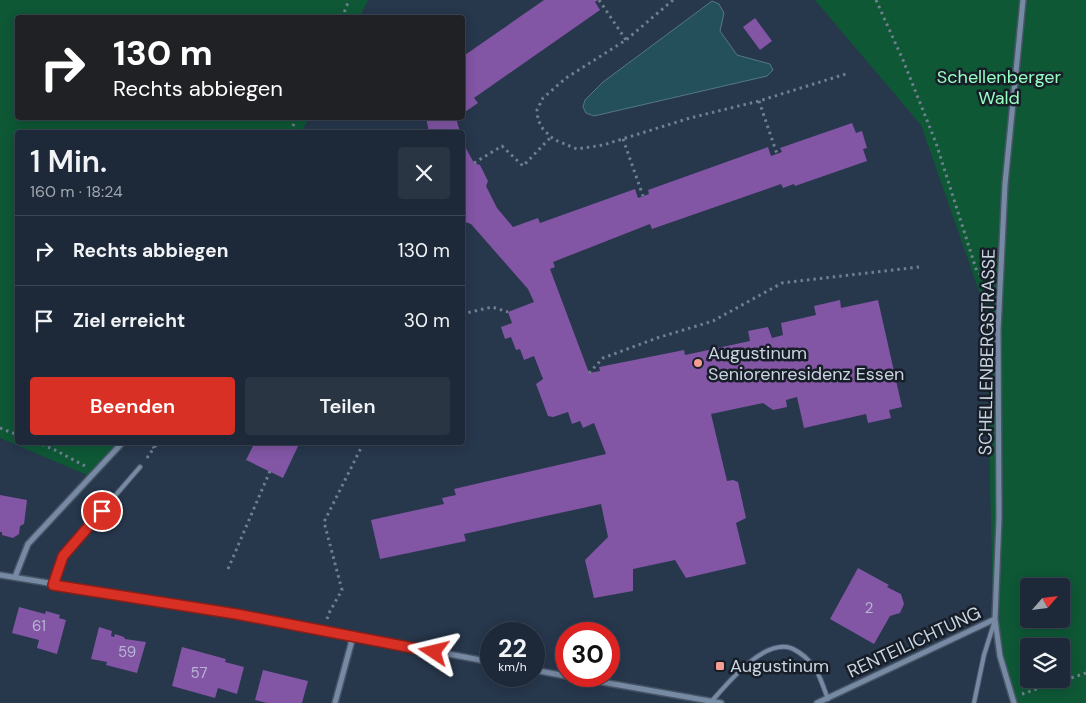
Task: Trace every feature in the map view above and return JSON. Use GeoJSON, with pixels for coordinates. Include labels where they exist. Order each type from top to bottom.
{"type":"FeatureCollection","features":[{"type":"Feature","properties":{"kind":"street","name":"SCHELLENBERGSTRASSE"},"geometry":{"type":"LineString","coordinates":[[1014,703],[1000,656],[995,620],[999,518],[998,330],[1005,184],[1023,0]]}},
{"type":"Feature","properties":{"kind":"street"},"geometry":{"type":"LineString","coordinates":[[15,577],[28,544],[120,445]]}},
{"type":"Feature","properties":{"kind":"street"},"geometry":{"type":"LineString","coordinates":[[0,575],[53,585],[125,595],[480,660]]}},
{"type":"Feature","properties":{"kind":"street","name":"RENTEILICHTUNG"},"geometry":{"type":"LineString","coordinates":[[817,703],[995,620]]}},
{"type":"Feature","properties":{"kind":"street"},"geometry":{"type":"LineString","coordinates":[[335,703],[352,636]]}},
{"type":"Feature","properties":{"kind":"street"},"geometry":{"type":"LineString","coordinates":[[620,686],[721,703]]}},
{"type":"Feature","properties":{"kind":"lane"},"geometry":{"type":"LineString","coordinates":[[53,585],[63,556],[140,466]]}},
{"type":"Feature","properties":{"kind":"lane"},"geometry":{"type":"LineString","coordinates":[[974,703],[984,656],[995,620]]}},
{"type":"Feature","properties":{"kind":"lane"},"geometry":{"type":"LineString","coordinates":[[711,702],[740,670],[755,658],[770,649],[787,647],[810,661],[818,674],[828,699]]}},
{"type":"Feature","properties":{"kind":"path"},"geometry":{"type":"LineString","coordinates":[[343,15],[349,0]]}},
{"type":"Feature","properties":{"kind":"path"},"geometry":{"type":"LineString","coordinates":[[599,0],[626,40]]}},
{"type":"Feature","properties":{"kind":"path"},"geometry":{"type":"LineString","coordinates":[[673,0],[626,40],[566,78],[542,98],[537,110],[538,120],[543,129],[555,140],[577,150],[623,139],[690,118],[759,101],[849,73]]}},
{"type":"Feature","properties":{"kind":"path"},"geometry":{"type":"LineString","coordinates":[[876,0],[903,60],[936,143],[976,272],[1000,286]]}},
{"type":"Feature","properties":{"kind":"path"},"geometry":{"type":"LineString","coordinates":[[759,101],[777,154]]}},
{"type":"Feature","properties":{"kind":"path"},"geometry":{"type":"LineString","coordinates":[[474,163],[502,146],[523,166],[551,136]]}},
{"type":"Feature","properties":{"kind":"path"},"geometry":{"type":"LineString","coordinates":[[623,139],[643,196]]}},
{"type":"Feature","properties":{"kind":"path"},"geometry":{"type":"LineString","coordinates":[[589,373],[603,358],[712,320],[782,282],[919,267]]}},
{"type":"Feature","properties":{"kind":"path"},"geometry":{"type":"LineString","coordinates":[[465,313],[492,306],[508,312]]}},
{"type":"Feature","properties":{"kind":"path"},"geometry":{"type":"LineString","coordinates":[[0,428],[15,434]]}},
{"type":"Feature","properties":{"kind":"path"},"geometry":{"type":"LineString","coordinates":[[43,445],[70,457],[96,472]]}},
{"type":"Feature","properties":{"kind":"path"},"geometry":{"type":"LineString","coordinates":[[151,445],[154,448]]}},
{"type":"Feature","properties":{"kind":"path"},"geometry":{"type":"LineString","coordinates":[[140,466],[156,445]]}},
{"type":"Feature","properties":{"kind":"path"},"geometry":{"type":"LineString","coordinates":[[324,631],[330,611],[342,590],[324,522],[362,445]]}},
{"type":"Feature","properties":{"kind":"path"},"geometry":{"type":"LineString","coordinates":[[228,569],[270,471]]}},
{"type":"Feature","properties":{"kind":"path"},"geometry":{"type":"LineString","coordinates":[[1011,697],[1086,673]]}},
{"type":"Feature","properties":{"kind":"green space"},"geometry":{"type":"Polygon","coordinates":[[[0,0],[368,0],[361,15],[15,15],[15,120],[308,120],[302,130],[15,130],[15,444],[0,438],[0,0]]]}},
{"type":"Feature","properties":{"kind":"green space","name":"Schellenberger Wald"},"geometry":{"type":"Polygon","coordinates":[[[815,0],[1086,0],[1086,703],[1016,703],[1003,657],[993,606],[986,311],[921,125],[815,0]]]}},
{"type":"Feature","properties":{"kind":"green space"},"geometry":{"type":"Polygon","coordinates":[[[16,445],[117,445],[87,475],[16,445]]]}},
{"type":"Feature","properties":{"kind":"shaded area"},"geometry":{"type":"Polygon","coordinates":[[[712,1],[719,4],[724,13],[720,31],[737,55],[770,64],[773,70],[767,76],[594,116],[586,113],[583,107],[585,100],[603,82],[712,1]]]}},
{"type":"Feature","properties":{"kind":"building"},"geometry":{"type":"Polygon","coordinates":[[[544,0],[598,0],[595,2],[600,10],[474,98],[478,103],[465,112],[465,55],[544,0]]]}},
{"type":"Feature","properties":{"kind":"building"},"geometry":{"type":"Polygon","coordinates":[[[755,18],[772,41],[760,50],[743,27],[755,18]]]}},
{"type":"Feature","properties":{"kind":"building"},"geometry":{"type":"Polygon","coordinates":[[[426,120],[457,120],[459,130],[429,130],[426,120]]]}},
{"type":"Feature","properties":{"kind":"building","name":"Augustinum Seniorenresidenz Essen"},"geometry":{"type":"Polygon","coordinates":[[[852,123],[856,133],[862,131],[867,148],[863,149],[867,161],[795,186],[794,184],[783,188],[781,184],[652,229],[650,224],[553,262],[555,267],[550,269],[589,373],[600,371],[599,367],[684,350],[685,355],[750,341],[748,331],[768,327],[772,338],[783,335],[781,323],[816,315],[814,306],[840,300],[841,308],[878,300],[902,407],[889,410],[891,418],[868,423],[866,414],[804,428],[797,397],[786,400],[787,407],[773,410],[763,403],[711,414],[727,481],[733,480],[738,482],[746,518],[736,523],[746,564],[686,578],[675,560],[633,569],[633,591],[594,598],[585,560],[608,537],[601,504],[464,534],[466,541],[380,559],[371,520],[444,504],[442,498],[456,495],[454,489],[606,454],[594,423],[583,428],[580,421],[572,424],[568,412],[553,417],[548,416],[536,384],[543,379],[534,356],[524,360],[520,349],[516,350],[511,337],[505,339],[501,327],[512,323],[508,312],[534,302],[528,289],[471,224],[465,222],[465,146],[474,163],[480,165],[488,181],[486,186],[497,208],[513,227],[538,218],[540,223],[635,189],[638,198],[649,194],[648,190],[768,147],[771,156],[782,152],[780,148],[852,123]]]}},
{"type":"Feature","properties":{"kind":"building"},"geometry":{"type":"Polygon","coordinates":[[[254,445],[299,445],[283,478],[246,460],[254,445]]]}},
{"type":"Feature","properties":{"kind":"building"},"geometry":{"type":"Polygon","coordinates":[[[0,495],[27,500],[24,524],[20,526],[19,534],[13,538],[2,535],[2,532],[0,532],[0,495]]]}},
{"type":"Feature","properties":{"kind":"building"},"geometry":{"type":"Polygon","coordinates":[[[858,568],[901,594],[904,604],[900,613],[890,616],[874,644],[830,619],[858,568]]]}},
{"type":"Feature","properties":{"kind":"building"},"geometry":{"type":"Polygon","coordinates":[[[19,607],[45,614],[46,611],[60,615],[59,618],[66,620],[57,654],[37,648],[39,640],[12,633],[19,607]]]}},
{"type":"Feature","properties":{"kind":"building"},"geometry":{"type":"Polygon","coordinates":[[[99,627],[112,631],[111,636],[114,637],[115,634],[125,639],[146,642],[137,673],[106,665],[107,662],[91,659],[99,627]]]}},
{"type":"Feature","properties":{"kind":"building"},"geometry":{"type":"Polygon","coordinates":[[[182,647],[226,659],[225,662],[244,667],[237,694],[218,688],[215,698],[172,686],[182,647]]]}},
{"type":"Feature","properties":{"kind":"building"},"geometry":{"type":"Polygon","coordinates":[[[263,670],[308,681],[302,703],[267,703],[255,700],[263,670]]]}},
{"type":"Feature","properties":{"kind":"place","name":"Augustinum Seniorenresidenz Essen"},"geometry":{"type":"Point","coordinates":[698,363]}},
{"type":"Feature","properties":{"kind":"place","name":"Augustinum"},"geometry":{"type":"Point","coordinates":[720,666]}},
{"type":"Feature","properties":{"kind":"route"},"geometry":{"type":"LineString","coordinates":[[102,511],[63,556],[53,585],[236,614],[434,652]]}}]}
